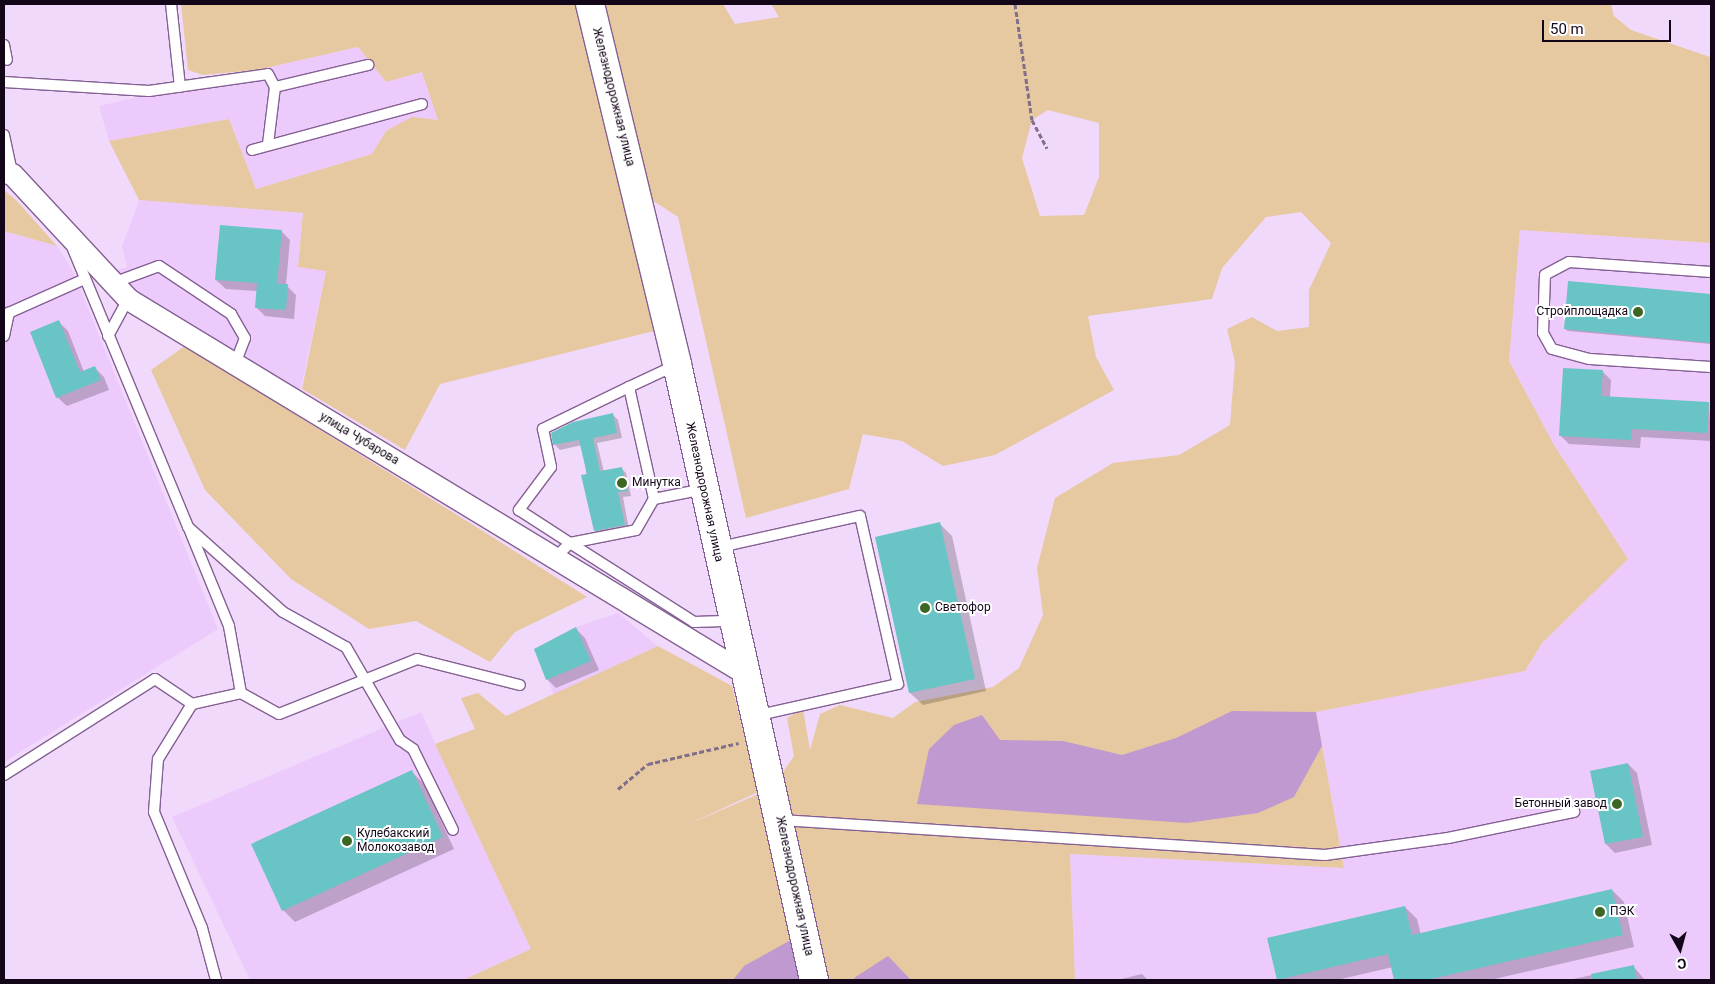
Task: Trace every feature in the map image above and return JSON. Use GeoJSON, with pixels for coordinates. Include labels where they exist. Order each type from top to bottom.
{"type":"FeatureCollection","features":[{"type":"Feature","properties":{"kind":"street","name":"Железнодорожная улица"},"geometry":{"type":"LineString","coordinates":[[590,4],[677,364],[743,672],[780,820],[814,980]]}},
{"type":"Feature","properties":{"kind":"street","name":"улица Чубарова"},"geometry":{"type":"LineString","coordinates":[[8,173],[128,299],[743,672]]}},
{"type":"Feature","properties":{"kind":"lane"},"geometry":{"type":"LineString","coordinates":[[171,4],[180,87]]}},
{"type":"Feature","properties":{"kind":"lane"},"geometry":{"type":"LineString","coordinates":[[4,45],[7,60]]}},
{"type":"Feature","properties":{"kind":"lane"},"geometry":{"type":"LineString","coordinates":[[274,87],[368,64]]}},
{"type":"Feature","properties":{"kind":"lane"},"geometry":{"type":"LineString","coordinates":[[4,82],[149,91],[268,74],[274,87],[268,144]]}},
{"type":"Feature","properties":{"kind":"lane"},"geometry":{"type":"LineString","coordinates":[[252,150],[268,144],[422,104]]}},
{"type":"Feature","properties":{"kind":"lane"},"geometry":{"type":"LineString","coordinates":[[4,135],[8,173]]}},
{"type":"Feature","properties":{"kind":"lane"},"geometry":{"type":"LineString","coordinates":[[66,232],[229,626],[241,693]]}},
{"type":"Feature","properties":{"kind":"lane"},"geometry":{"type":"LineString","coordinates":[[1711,272],[1569,262],[1545,275],[1543,333],[1552,348],[1590,359],[1711,367]]}},
{"type":"Feature","properties":{"kind":"lane"},"geometry":{"type":"LineString","coordinates":[[113,283],[159,266],[215,303],[231,314],[244,338],[235,364]]}},
{"type":"Feature","properties":{"kind":"lane"},"geometry":{"type":"LineString","coordinates":[[4,336],[6,314],[85,280]]}},
{"type":"Feature","properties":{"kind":"lane"},"geometry":{"type":"LineString","coordinates":[[108,336],[128,299]]}},
{"type":"Feature","properties":{"kind":"lane"},"geometry":{"type":"LineString","coordinates":[[677,364],[542,429],[551,468],[519,510],[694,622],[732,620]]}},
{"type":"Feature","properties":{"kind":"lane"},"geometry":{"type":"LineString","coordinates":[[555,558],[570,543],[636,530],[654,499],[629,388]]}},
{"type":"Feature","properties":{"kind":"lane"},"geometry":{"type":"LineString","coordinates":[[654,499],[704,489]]}},
{"type":"Feature","properties":{"kind":"lane"},"geometry":{"type":"LineString","coordinates":[[716,548],[860,516],[898,684],[757,728]]}},
{"type":"Feature","properties":{"kind":"lane"},"geometry":{"type":"LineString","coordinates":[[188,527],[283,612],[346,647],[400,740],[413,749],[453,830]]}},
{"type":"Feature","properties":{"kind":"lane"},"geometry":{"type":"LineString","coordinates":[[216,980],[202,928],[154,812],[158,759],[192,704],[241,693],[279,714],[418,658],[520,685]]}},
{"type":"Feature","properties":{"kind":"lane"},"geometry":{"type":"LineString","coordinates":[[4,775],[155,679],[192,704]]}},
{"type":"Feature","properties":{"kind":"lane"},"geometry":{"type":"LineString","coordinates":[[780,820],[1325,855],[1448,838],[1574,812]]}},
{"type":"Feature","properties":{"kind":"path"},"geometry":{"type":"LineString","coordinates":[[1015,4],[1032,120],[1047,148]]}},
{"type":"Feature","properties":{"kind":"path"},"geometry":{"type":"LineString","coordinates":[[618,789],[648,764],[757,728]]}},
{"type":"Feature","properties":{"kind":"shaded area"},"geometry":{"type":"Polygon","coordinates":[[[181,4],[583,4],[656,326],[654,331],[440,384],[405,450],[302,389],[326,271],[298,267],[303,213],[139,200],[109,141],[229,119],[256,189],[372,154],[386,131],[412,117],[438,120],[422,72],[386,82],[358,47],[257,70],[203,75],[188,70],[181,4]]]}},
{"type":"Feature","properties":{"kind":"shaded area"},"geometry":{"type":"Polygon","coordinates":[[[598,4],[723,4],[735,24],[779,17],[771,4],[1611,4],[1614,16],[1631,30],[1710,57],[1711,243],[1520,230],[1509,361],[1554,445],[1628,559],[1542,643],[1525,671],[1316,712],[1344,868],[1070,854],[1075,980],[463,980],[531,949],[435,744],[475,729],[461,698],[478,693],[506,716],[658,646],[732,686],[758,792],[687,825],[772,788],[794,756],[787,718],[803,709],[810,750],[820,714],[840,705],[893,718],[915,702],[993,687],[1019,668],[1043,615],[1037,568],[1055,498],[1113,463],[1179,455],[1230,425],[1235,362],[1227,329],[1252,317],[1277,331],[1309,327],[1309,290],[1331,243],[1301,212],[1266,217],[1222,268],[1212,299],[1088,316],[1096,357],[1114,390],[995,455],[943,466],[902,441],[863,434],[849,489],[746,518],[678,217],[646,196],[598,4]],[[1048,110],[1032,120],[1022,158],[1040,216],[1084,215],[1099,177],[1099,123],[1048,110]]]}},
{"type":"Feature","properties":{"kind":"shaded area"},"geometry":{"type":"Polygon","coordinates":[[[358,47],[386,82],[422,72],[439,120],[386,131],[372,154],[256,189],[229,119],[109,141],[99,106],[358,47]]]}},
{"type":"Feature","properties":{"kind":"shaded area"},"geometry":{"type":"Polygon","coordinates":[[[4,190],[17,201],[57,246],[4,231],[4,190]]]}},
{"type":"Feature","properties":{"kind":"shaded area"},"geometry":{"type":"Polygon","coordinates":[[[139,200],[303,213],[298,267],[326,270],[298,403],[105,274],[127,267],[122,247],[139,200]]]}},
{"type":"Feature","properties":{"kind":"shaded area"},"geometry":{"type":"Polygon","coordinates":[[[1520,230],[1711,243],[1711,980],[1075,980],[1070,854],[1344,868],[1316,712],[1525,671],[1542,643],[1628,559],[1554,445],[1509,361],[1520,230]]]}},
{"type":"Feature","properties":{"kind":"shaded area"},"geometry":{"type":"Polygon","coordinates":[[[4,231],[57,246],[73,271],[218,629],[4,762],[4,231]]]}},
{"type":"Feature","properties":{"kind":"shaded area"},"geometry":{"type":"Polygon","coordinates":[[[185,346],[587,597],[515,632],[490,662],[416,621],[369,629],[291,579],[205,490],[151,370],[185,346]]]}},
{"type":"Feature","properties":{"kind":"shaded area"},"geometry":{"type":"Polygon","coordinates":[[[618,613],[658,646],[554,695],[534,649],[576,627],[618,613]]]}},
{"type":"Feature","properties":{"kind":"shaded area"},"geometry":{"type":"Polygon","coordinates":[[[1232,711],[1316,712],[1322,746],[1294,797],[1258,813],[1187,823],[917,804],[929,749],[954,725],[982,715],[1000,740],[1063,741],[1122,755],[1176,738],[1232,711]]]}},
{"type":"Feature","properties":{"kind":"shaded area"},"geometry":{"type":"Polygon","coordinates":[[[421,712],[531,949],[463,980],[250,980],[172,817],[421,712]]]}},
{"type":"Feature","properties":{"kind":"shaded area"},"geometry":{"type":"Polygon","coordinates":[[[791,940],[800,980],[733,980],[744,966],[791,940]]]}},
{"type":"Feature","properties":{"kind":"shaded area"},"geometry":{"type":"Polygon","coordinates":[[[888,956],[911,980],[855,980],[854,978],[888,956]]]}},
{"type":"Feature","properties":{"kind":"building"},"geometry":{"type":"Polygon","coordinates":[[[220,225],[282,230],[277,284],[288,284],[286,310],[255,308],[257,283],[215,280],[220,225]]]}},
{"type":"Feature","properties":{"kind":"building","name":"Стройплощадка"},"geometry":{"type":"Polygon","coordinates":[[[1568,281],[1711,294],[1711,343],[1564,329],[1568,281]]]}},
{"type":"Feature","properties":{"kind":"building"},"geometry":{"type":"Polygon","coordinates":[[[59,320],[80,372],[95,366],[101,380],[56,398],[30,332],[59,320]]]}},
{"type":"Feature","properties":{"kind":"building"},"geometry":{"type":"Polygon","coordinates":[[[1563,368],[1603,370],[1601,396],[1709,402],[1707,433],[1632,429],[1631,440],[1559,436],[1563,368]]]}},
{"type":"Feature","properties":{"kind":"building"},"geometry":{"type":"Polygon","coordinates":[[[613,413],[617,433],[593,438],[600,471],[622,467],[627,491],[618,492],[625,525],[594,531],[581,475],[587,474],[579,440],[553,445],[551,433],[573,422],[613,413]]]}},
{"type":"Feature","properties":{"kind":"building","name":"Светофор"},"geometry":{"type":"Polygon","coordinates":[[[940,522],[975,679],[909,693],[875,537],[940,522]]]}},
{"type":"Feature","properties":{"kind":"building"},"geometry":{"type":"Polygon","coordinates":[[[576,627],[591,661],[546,680],[534,649],[576,627]]]}},
{"type":"Feature","properties":{"kind":"building","name":"Бетонный завод"},"geometry":{"type":"Polygon","coordinates":[[[1628,763],[1643,837],[1605,844],[1590,771],[1628,763]]]}},
{"type":"Feature","properties":{"kind":"building","name":"Кулебакский Молокозавод"},"geometry":{"type":"Polygon","coordinates":[[[412,770],[443,837],[282,911],[251,844],[412,770]]]}},
{"type":"Feature","properties":{"kind":"building"},"geometry":{"type":"Polygon","coordinates":[[[1612,889],[1623,935],[1427,980],[1394,980],[1388,954],[1277,980],[1267,938],[1405,906],[1412,935],[1612,889]]]}},
{"type":"Feature","properties":{"kind":"building"},"geometry":{"type":"Polygon","coordinates":[[[1634,965],[1637,980],[1592,980],[1591,974],[1634,965]]]}},
{"type":"Feature","properties":{"kind":"place","name":"Стройплощадка"},"geometry":{"type":"Point","coordinates":[1638,312]}},
{"type":"Feature","properties":{"kind":"place","name":"Минутка"},"geometry":{"type":"Point","coordinates":[622,483]}},
{"type":"Feature","properties":{"kind":"place","name":"Светофор"},"geometry":{"type":"Point","coordinates":[925,608]}},
{"type":"Feature","properties":{"kind":"place","name":"Бетонный завод"},"geometry":{"type":"Point","coordinates":[1617,804]}},
{"type":"Feature","properties":{"kind":"place","name":"Кулебакский Молокозавод"},"geometry":{"type":"Point","coordinates":[347,841]}},
{"type":"Feature","properties":{"kind":"place","name":"ПЭК"},"geometry":{"type":"Point","coordinates":[1600,912]}}]}
